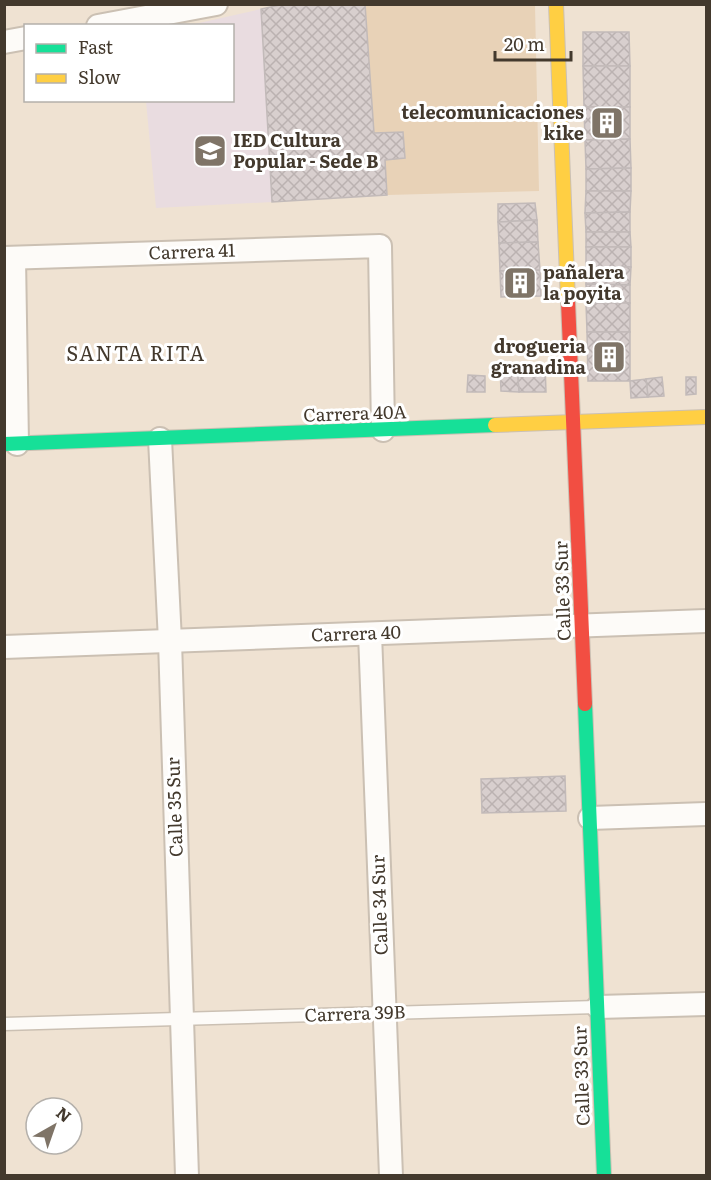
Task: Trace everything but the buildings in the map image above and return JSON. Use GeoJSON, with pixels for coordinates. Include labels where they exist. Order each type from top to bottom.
{"type":"FeatureCollection","features":[{"type":"Feature","properties":{"kind":"street"},"geometry":{"type":"LineString","coordinates":[[109,24],[216,4]]}},
{"type":"Feature","properties":{"kind":"street","name":"Calle 33 Sur"},"geometry":{"type":"LineString","coordinates":[[556,4],[604,1176]]}},
{"type":"Feature","properties":{"kind":"street"},"geometry":{"type":"LineString","coordinates":[[4,42],[24,38]]}},
{"type":"Feature","properties":{"kind":"street","name":"Carrera 41"},"geometry":{"type":"LineString","coordinates":[[10,258],[380,246],[383,430]]}},
{"type":"Feature","properties":{"kind":"street"},"geometry":{"type":"LineString","coordinates":[[10,258],[11,444]]}},
{"type":"Feature","properties":{"kind":"street","name":"Carrera 40A"},"geometry":{"type":"LineString","coordinates":[[11,444],[706,417]]}},
{"type":"Feature","properties":{"kind":"street","name":"Calle 35 Sur"},"geometry":{"type":"LineString","coordinates":[[160,439],[171,641],[187,1176]]}},
{"type":"Feature","properties":{"kind":"street","name":"Carrera 40"},"geometry":{"type":"LineString","coordinates":[[4,647],[706,621]]}},
{"type":"Feature","properties":{"kind":"street","name":"Calle 34 Sur"},"geometry":{"type":"LineString","coordinates":[[370,634],[391,1176]]}},
{"type":"Feature","properties":{"kind":"street"},"geometry":{"type":"LineString","coordinates":[[590,818],[706,814]]}},
{"type":"Feature","properties":{"kind":"street","name":"Carrera 39B"},"geometry":{"type":"LineString","coordinates":[[598,1007],[706,1004]]}},
{"type":"Feature","properties":{"kind":"lane","name":"Carrera 39B"},"geometry":{"type":"LineString","coordinates":[[4,1024],[598,1007]]}},
{"type":"Feature","properties":{"kind":"shaded area"},"geometry":{"type":"Polygon","coordinates":[[[365,5],[535,5],[539,191],[387,195],[385,160],[405,158],[403,132],[374,133],[365,5]]]}},
{"type":"Feature","properties":{"kind":"shaded area","name":"IED Cultura Popular - Sede B"},"geometry":{"type":"Polygon","coordinates":[[[261,9],[272,202],[156,208],[146,102],[234,102],[234,24],[194,24],[261,9]]]}},
{"type":"Feature","properties":{"kind":"traffic: fast"},"geometry":{"type":"LineString","coordinates":[[4,444],[495,425]]}},
{"type":"Feature","properties":{"kind":"traffic: fast"},"geometry":{"type":"LineString","coordinates":[[585,704],[604,1176]]}},
{"type":"Feature","properties":{"kind":"traffic: slow"},"geometry":{"type":"LineString","coordinates":[[556,4],[568,301]]}},
{"type":"Feature","properties":{"kind":"traffic: slow"},"geometry":{"type":"LineString","coordinates":[[495,425],[706,417]]}},
{"type":"Feature","properties":{"kind":"traffic: jam"},"geometry":{"type":"LineString","coordinates":[[568,301],[585,704]]}},
{"type":"Feature","properties":{"kind":"place","name":"telecomunicaciones kike"},"geometry":{"type":"Point","coordinates":[607,123]}},
{"type":"Feature","properties":{"kind":"place","name":"IED Cultura Popular - Sede B"},"geometry":{"type":"Point","coordinates":[210,151]}},
{"type":"Feature","properties":{"kind":"place","name":"pañalera la poyita"},"geometry":{"type":"Point","coordinates":[520,283]}},
{"type":"Feature","properties":{"kind":"place","name":"drogueria granadina"},"geometry":{"type":"Point","coordinates":[609,357]}},
{"type":"Feature","properties":{"kind":"district","name":"SANTA RITA"},"geometry":{"type":"Point","coordinates":[136,354]}}]}
